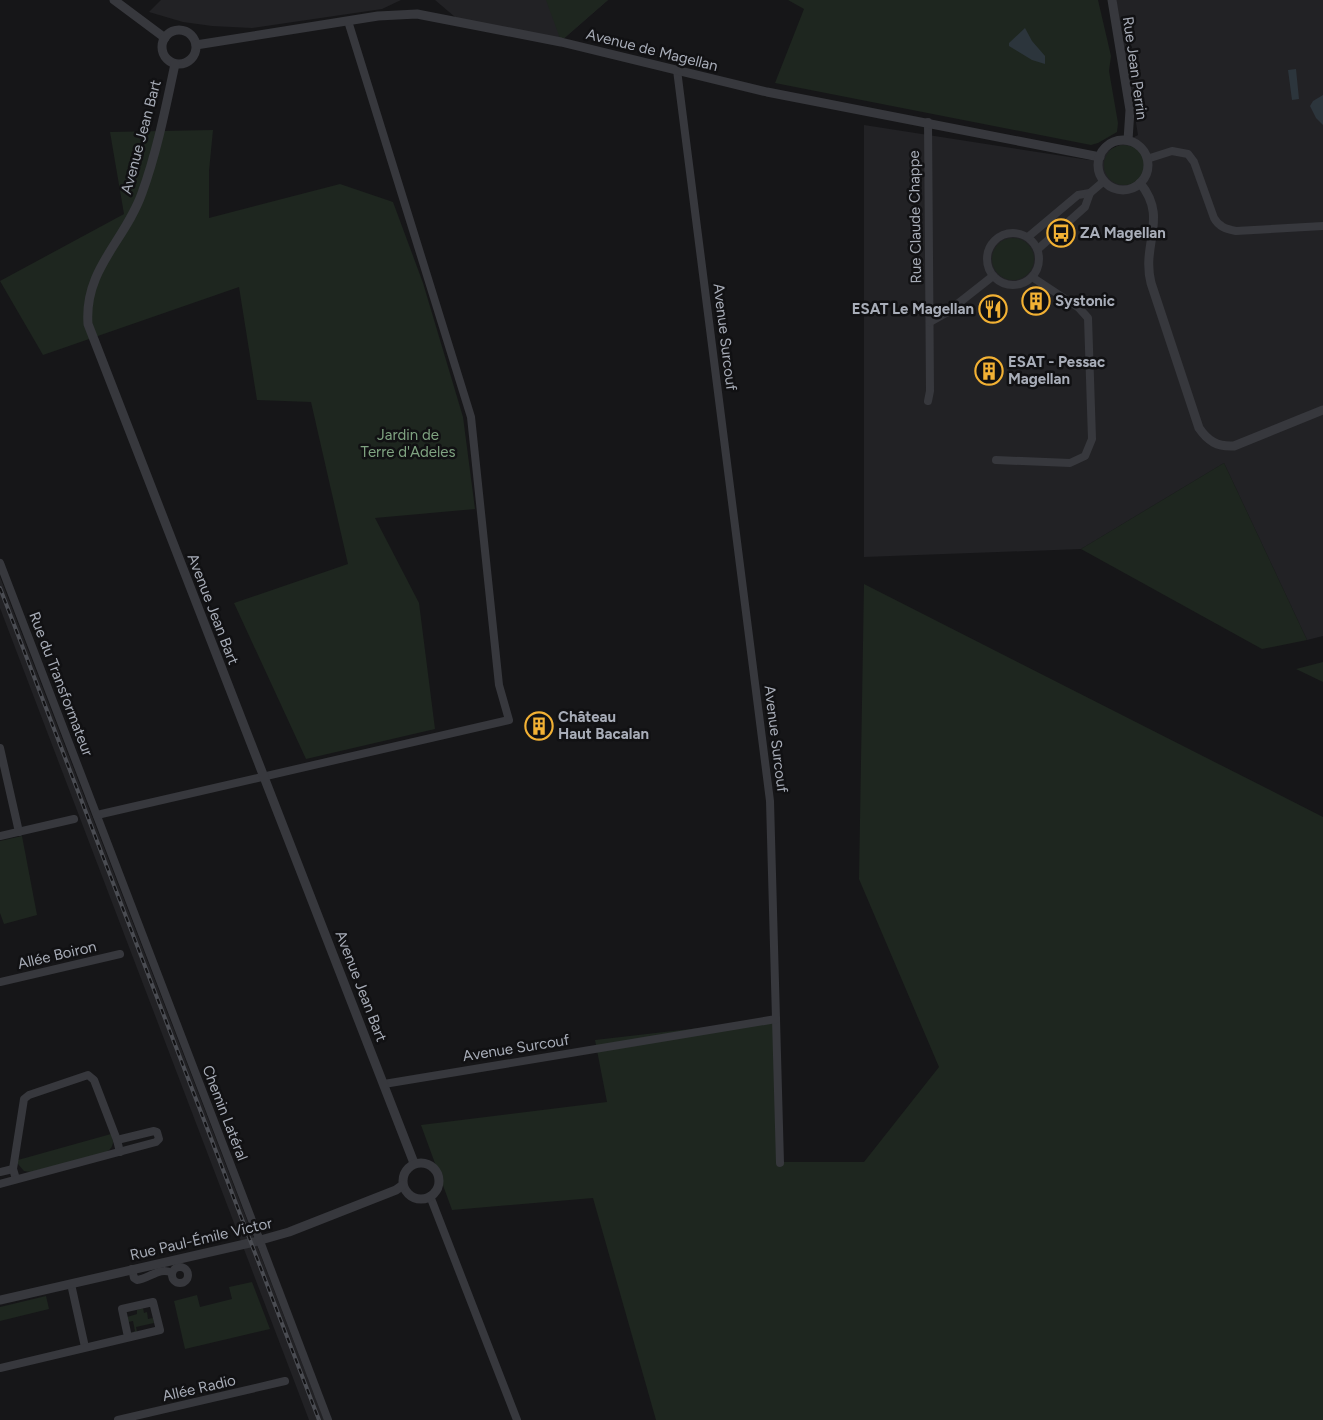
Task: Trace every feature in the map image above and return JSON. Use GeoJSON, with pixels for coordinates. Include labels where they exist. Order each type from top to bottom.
{"type":"FeatureCollection","features":[{"type":"Feature","properties":{"kind":"street"},"geometry":{"type":"LineString","coordinates":[[114,0],[141,22],[166,38]]}},
{"type":"Feature","properties":{"kind":"street","name":"Rue Jean Perrin"},"geometry":{"type":"LineString","coordinates":[[1112,0],[1130,110],[1128,140]]}},
{"type":"Feature","properties":{"kind":"street","name":"Avenue de Magellan"},"geometry":{"type":"LineString","coordinates":[[196,45],[405,14],[435,16],[561,42],[767,92],[1100,157]]}},
{"type":"Feature","properties":{"kind":"street"},"geometry":{"type":"LineString","coordinates":[[97,815],[264,778],[508,720],[498,684],[471,417],[348,21]]}},
{"type":"Feature","properties":{"kind":"street"},"geometry":{"type":"LineString","coordinates":[[175,31],[186,32],[191,35],[196,45],[194,56],[180,64],[175,64],[166,58],[163,53],[166,38],[175,31]]}},
{"type":"Feature","properties":{"kind":"street","name":"Avenue Jean Bart"},"geometry":{"type":"LineString","coordinates":[[175,64],[142,194],[131,218],[95,275],[89,293],[88,324],[414,1163]]}},
{"type":"Feature","properties":{"kind":"street","name":"Avenue Surcouf"},"geometry":{"type":"LineString","coordinates":[[384,1084],[776,1019],[770,801],[677,70]]}},
{"type":"Feature","properties":{"kind":"street","name":"Rue Claude Chappe"},"geometry":{"type":"LineString","coordinates":[[928,122],[930,322],[930,392],[928,401]]}},
{"type":"Feature","properties":{"kind":"street"},"geometry":{"type":"LineString","coordinates":[[1128,140],[1138,144],[1148,159],[1145,177],[1136,187],[1125,190],[1113,188],[1104,181],[1099,169],[1100,157],[1106,147],[1128,140]]}},
{"type":"Feature","properties":{"kind":"street"},"geometry":{"type":"LineString","coordinates":[[1148,159],[1172,151],[1188,154],[1194,162],[1216,223],[1226,229],[1236,231],[1323,226]]}},
{"type":"Feature","properties":{"kind":"street"},"geometry":{"type":"LineString","coordinates":[[1038,249],[1085,207],[1090,193],[1104,181]]}},
{"type":"Feature","properties":{"kind":"street"},"geometry":{"type":"LineString","coordinates":[[1140,183],[1148,194],[1153,207],[1154,223],[1148,264],[1151,283],[1199,428],[1204,436],[1220,445],[1234,446],[1323,410]]}},
{"type":"Feature","properties":{"kind":"street"},"geometry":{"type":"LineString","coordinates":[[1028,237],[1078,195],[1090,193]]}},
{"type":"Feature","properties":{"kind":"street"},"geometry":{"type":"LineString","coordinates":[[1007,233],[1028,237],[1038,249],[1037,266],[1032,276],[1021,284],[1008,284],[993,276],[987,263],[989,250],[996,239],[1007,233]]}},
{"type":"Feature","properties":{"kind":"street"},"geometry":{"type":"LineString","coordinates":[[930,322],[946,313],[993,276]]}},
{"type":"Feature","properties":{"kind":"street"},"geometry":{"type":"LineString","coordinates":[[996,460],[1070,463],[1085,456],[1092,439],[1090,325],[1088,318],[1079,308],[1032,276]]}},
{"type":"Feature","properties":{"kind":"street","name":"Rue du Transformateur"},"geometry":{"type":"LineString","coordinates":[[0,563],[97,815]]}},
{"type":"Feature","properties":{"kind":"street"},"geometry":{"type":"LineString","coordinates":[[0,748],[19,832]]}},
{"type":"Feature","properties":{"kind":"street","name":"Chemin Latéral"},"geometry":{"type":"LineString","coordinates":[[97,815],[328,1420]]}},
{"type":"Feature","properties":{"kind":"street"},"geometry":{"type":"LineString","coordinates":[[0,836],[74,819]]}},
{"type":"Feature","properties":{"kind":"street","name":"Allée Boiron"},"geometry":{"type":"LineString","coordinates":[[0,982],[120,954]]}},
{"type":"Feature","properties":{"kind":"street"},"geometry":{"type":"LineString","coordinates":[[776,1019],[780,1163]]}},
{"type":"Feature","properties":{"kind":"street"},"geometry":{"type":"LineString","coordinates":[[16,1180],[13,1169],[24,1100],[28,1095],[88,1075],[94,1080],[118,1140],[120,1152]]}},
{"type":"Feature","properties":{"kind":"street"},"geometry":{"type":"LineString","coordinates":[[0,1184],[156,1142],[159,1139],[158,1134],[154,1131],[118,1140]]}},
{"type":"Feature","properties":{"kind":"street"},"geometry":{"type":"LineString","coordinates":[[420,1162],[431,1166],[438,1175],[438,1187],[430,1196],[414,1198],[403,1185],[403,1175],[414,1163],[420,1162]]}},
{"type":"Feature","properties":{"kind":"street"},"geometry":{"type":"LineString","coordinates":[[0,1172],[13,1169]]}},
{"type":"Feature","properties":{"kind":"street","name":"Rue Paul-Émile Victor"},"geometry":{"type":"LineString","coordinates":[[0,1300],[289,1232],[396,1190],[403,1185]]}},
{"type":"Feature","properties":{"kind":"street"},"geometry":{"type":"LineString","coordinates":[[430,1196],[517,1420]]}},
{"type":"Feature","properties":{"kind":"street"},"geometry":{"type":"LineString","coordinates":[[132,1270],[137,1280],[167,1270],[172,1273]]}},
{"type":"Feature","properties":{"kind":"street"},"geometry":{"type":"LineString","coordinates":[[71,1284],[85,1347]]}},
{"type":"Feature","properties":{"kind":"street"},"geometry":{"type":"LineString","coordinates":[[0,1368],[160,1330],[153,1302],[122,1309],[128,1337]]}},
{"type":"Feature","properties":{"kind":"street","name":"Allée Radio"},"geometry":{"type":"LineString","coordinates":[[118,1420],[285,1382]]}},
{"type":"Feature","properties":{"kind":"shaded area"},"geometry":{"type":"Polygon","coordinates":[[[161,0],[401,0],[382,9],[252,28],[183,22],[149,12],[161,0]]]}},
{"type":"Feature","properties":{"kind":"shaded area"},"geometry":{"type":"Polygon","coordinates":[[[435,0],[608,0],[561,41],[470,23],[455,17],[435,0]]]}},
{"type":"Feature","properties":{"kind":"shaded area"},"geometry":{"type":"Polygon","coordinates":[[[1116,0],[1323,0],[1323,636],[1307,640],[1224,463],[1081,549],[864,557],[864,125],[1089,160],[1118,146],[1138,135],[1116,0]]]}},
{"type":"Feature","properties":{"kind":"shaded area"},"geometry":{"type":"Polygon","coordinates":[[[1025,28],[1032,41],[1045,56],[1045,64],[1032,60],[1009,46],[1009,43],[1025,28]]]}},
{"type":"Feature","properties":{"kind":"shaded area"},"geometry":{"type":"Polygon","coordinates":[[[1296,69],[1299,99],[1292,100],[1288,70],[1296,69]]]}},
{"type":"Feature","properties":{"kind":"shaded area"},"geometry":{"type":"Polygon","coordinates":[[[1323,95],[1323,125],[1316,118],[1310,106],[1313,101],[1323,95]]]}},
{"type":"Feature","properties":{"kind":"shaded area"},"geometry":{"type":"Polygon","coordinates":[[[0,577],[324,1420],[309,1420],[0,608],[0,577]]]}},
{"type":"Feature","properties":{"kind":"green space"},"geometry":{"type":"Polygon","coordinates":[[[546,0],[608,0],[561,41],[546,0]]]}},
{"type":"Feature","properties":{"kind":"green space"},"geometry":{"type":"Polygon","coordinates":[[[788,0],[1098,0],[1111,56],[1109,71],[1118,123],[1117,132],[1091,145],[775,83],[804,9],[788,0]]]}},
{"type":"Feature","properties":{"kind":"green space","name":"Jardin de Terre d'Adeles"},"geometry":{"type":"Polygon","coordinates":[[[213,130],[209,171],[209,218],[340,184],[393,202],[423,283],[463,417],[475,509],[375,518],[419,603],[435,729],[306,759],[234,603],[348,564],[311,402],[257,400],[239,287],[43,355],[0,281],[124,214],[110,132],[213,130]]]}},
{"type":"Feature","properties":{"kind":"green space"},"geometry":{"type":"Polygon","coordinates":[[[1120,145],[1128,145],[1135,148],[1141,154],[1144,165],[1141,176],[1135,182],[1128,185],[1120,185],[1113,182],[1107,176],[1104,169],[1104,161],[1107,154],[1113,148],[1120,145]]]}},
{"type":"Feature","properties":{"kind":"green space"},"geometry":{"type":"Polygon","coordinates":[[[1017,238],[1025,241],[1031,247],[1034,259],[1031,271],[1025,277],[1009,280],[1001,277],[995,271],[992,255],[995,247],[1001,241],[1017,238]]]}},
{"type":"Feature","properties":{"kind":"green space"},"geometry":{"type":"Polygon","coordinates":[[[1224,463],[1307,640],[1262,649],[1081,549],[1224,463]]]}},
{"type":"Feature","properties":{"kind":"green space"},"geometry":{"type":"Polygon","coordinates":[[[864,584],[1323,817],[1323,1420],[656,1420],[593,1198],[452,1210],[421,1125],[607,1102],[595,1040],[776,1019],[780,1162],[864,1162],[939,1067],[859,879],[864,584]]]}},
{"type":"Feature","properties":{"kind":"green space"},"geometry":{"type":"Polygon","coordinates":[[[1323,662],[1323,682],[1296,669],[1323,662]]]}},
{"type":"Feature","properties":{"kind":"green space"},"geometry":{"type":"Polygon","coordinates":[[[22,836],[37,915],[4,924],[0,913],[0,841],[22,836]]]}},
{"type":"Feature","properties":{"kind":"green space"},"geometry":{"type":"Polygon","coordinates":[[[111,1134],[112,1145],[105,1153],[31,1172],[24,1171],[18,1164],[18,1160],[111,1134]]]}},
{"type":"Feature","properties":{"kind":"green space"},"geometry":{"type":"Polygon","coordinates":[[[252,1282],[270,1329],[185,1349],[174,1301],[197,1295],[200,1307],[232,1299],[229,1287],[252,1282]]]}},
{"type":"Feature","properties":{"kind":"green space"},"geometry":{"type":"Polygon","coordinates":[[[46,1296],[49,1309],[0,1321],[0,1307],[46,1296]]]}},
{"type":"Feature","properties":{"kind":"green space"},"geometry":{"type":"Polygon","coordinates":[[[143,1308],[144,1313],[147,1312],[148,1319],[153,1318],[154,1323],[136,1327],[137,1332],[131,1333],[135,1331],[133,1321],[128,1322],[127,1317],[137,1314],[137,1310],[143,1308]]]}},
{"type":"Feature","properties":{"kind":"railway"},"geometry":{"type":"LineString","coordinates":[[0,588],[319,1420]]}},
{"type":"Feature","properties":{"kind":"place","name":"ZA Magellan"},"geometry":{"type":"Point","coordinates":[1061,233]}},
{"type":"Feature","properties":{"kind":"place","name":"Systonic"},"geometry":{"type":"Point","coordinates":[1036,301]}},
{"type":"Feature","properties":{"kind":"place","name":"ESAT Le Magellan"},"geometry":{"type":"Point","coordinates":[993,309]}},
{"type":"Feature","properties":{"kind":"place","name":"ESAT - Pessac Magellan"},"geometry":{"type":"Point","coordinates":[989,371]}},
{"type":"Feature","properties":{"kind":"place","name":"Château Haut Bacalan"},"geometry":{"type":"Point","coordinates":[539,726]}}]}
